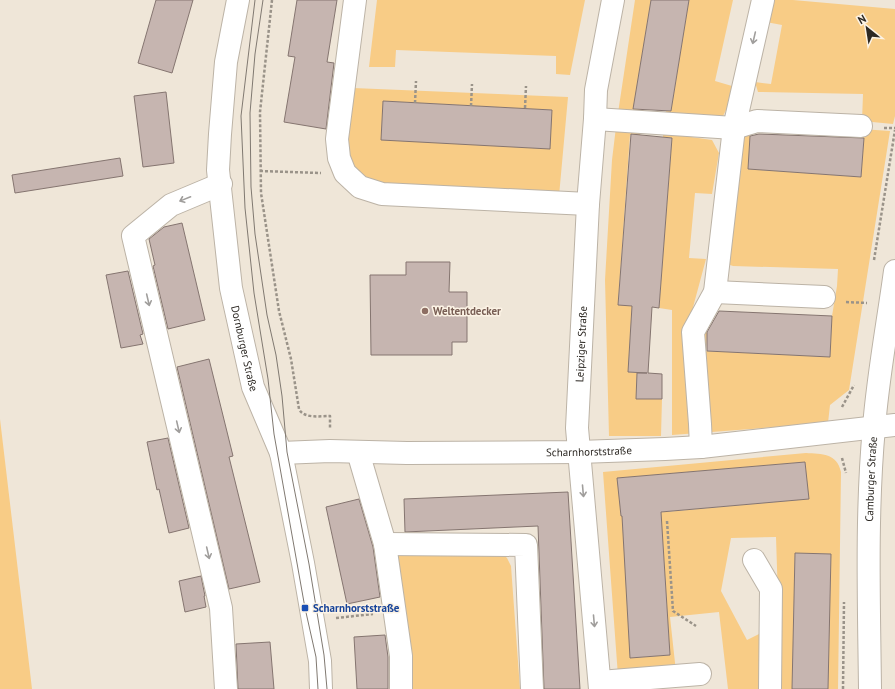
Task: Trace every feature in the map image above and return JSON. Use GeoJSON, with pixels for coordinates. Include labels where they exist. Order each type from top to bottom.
{"type":"FeatureCollection","features":[{"type":"Feature","properties":{"kind":"street","name":"Dornburger Straße"},"geometry":{"type":"LineString","coordinates":[[238,0],[226,62],[219,162],[231,288],[253,387],[281,452],[313,620],[320,661],[322,689]]}},
{"type":"Feature","properties":{"kind":"street"},"geometry":{"type":"LineString","coordinates":[[355,0],[337,139],[339,158],[345,173],[360,188],[382,194],[588,204]]}},
{"type":"Feature","properties":{"kind":"street","name":"Leipziger Straße"},"geometry":{"type":"LineString","coordinates":[[600,685],[577,428],[588,204],[596,90],[613,0]]}},
{"type":"Feature","properties":{"kind":"street"},"geometry":{"type":"LineString","coordinates":[[701,447],[693,332],[715,292],[734,128],[763,0]]}},
{"type":"Feature","properties":{"kind":"street"},"geometry":{"type":"LineString","coordinates":[[595,120],[734,128],[757,121],[861,126]]}},
{"type":"Feature","properties":{"kind":"street"},"geometry":{"type":"LineString","coordinates":[[221,184],[171,205],[133,236],[221,608],[226,689]]}},
{"type":"Feature","properties":{"kind":"street","name":"Camburger Straße"},"geometry":{"type":"LineString","coordinates":[[870,689],[870,478],[874,426],[895,271]]}},
{"type":"Feature","properties":{"kind":"street"},"geometry":{"type":"LineString","coordinates":[[715,292],[824,297]]}},
{"type":"Feature","properties":{"kind":"street","name":"Scharnhorststraße"},"geometry":{"type":"LineString","coordinates":[[281,452],[407,453],[657,450],[701,447],[874,426],[895,425]]}},
{"type":"Feature","properties":{"kind":"street"},"geometry":{"type":"LineString","coordinates":[[358,452],[385,544],[400,656],[401,689]]}},
{"type":"Feature","properties":{"kind":"street"},"geometry":{"type":"LineString","coordinates":[[385,544],[526,545],[532,689]]}},
{"type":"Feature","properties":{"kind":"street"},"geometry":{"type":"LineString","coordinates":[[754,560],[771,589],[770,689]]}},
{"type":"Feature","properties":{"kind":"street"},"geometry":{"type":"LineString","coordinates":[[600,685],[700,674]]}},
{"type":"Feature","properties":{"kind":"path"},"geometry":{"type":"LineString","coordinates":[[272,0],[260,112],[260,193],[279,311],[292,359],[299,409],[301,413],[306,415],[330,416],[330,430]]}},
{"type":"Feature","properties":{"kind":"path"},"geometry":{"type":"LineString","coordinates":[[415,103],[416,81]]}},
{"type":"Feature","properties":{"kind":"path"},"geometry":{"type":"LineString","coordinates":[[471,106],[472,84]]}},
{"type":"Feature","properties":{"kind":"path"},"geometry":{"type":"LineString","coordinates":[[525,108],[526,86]]}},
{"type":"Feature","properties":{"kind":"path"},"geometry":{"type":"LineString","coordinates":[[260,171],[345,173]]}},
{"type":"Feature","properties":{"kind":"path"},"geometry":{"type":"LineString","coordinates":[[667,521],[673,611],[696,626]]}},
{"type":"Feature","properties":{"kind":"path"},"geometry":{"type":"LineString","coordinates":[[843,689],[844,601]]}},
{"type":"Feature","properties":{"kind":"path"},"geometry":{"type":"LineString","coordinates":[[313,620],[393,612]]}},
{"type":"Feature","properties":{"kind":"shaded area"},"geometry":{"type":"Polygon","coordinates":[[[377,0],[585,0],[570,75],[556,74],[556,56],[396,50],[395,67],[369,67],[377,0]]]}},
{"type":"Feature","properties":{"kind":"shaded area"},"geometry":{"type":"Polygon","coordinates":[[[635,0],[651,0],[634,105],[644,107],[643,116],[618,113],[635,0]]]}},
{"type":"Feature","properties":{"kind":"shaded area"},"geometry":{"type":"Polygon","coordinates":[[[689,0],[733,0],[715,81],[732,86],[728,106],[723,116],[712,123],[665,119],[666,111],[671,111],[689,0]]]}},
{"type":"Feature","properties":{"kind":"shaded area"},"geometry":{"type":"Polygon","coordinates":[[[771,0],[793,0],[895,9],[895,116],[893,124],[862,121],[863,94],[758,92],[755,82],[771,84],[782,25],[766,22],[771,0]]]}},
{"type":"Feature","properties":{"kind":"shaded area"},"geometry":{"type":"Polygon","coordinates":[[[353,88],[568,97],[559,196],[394,190],[354,175],[343,139],[353,88]],[[383,101],[381,140],[552,110],[383,101]]]}},
{"type":"Feature","properties":{"kind":"shaded area"},"geometry":{"type":"Polygon","coordinates":[[[616,127],[641,130],[640,135],[630,135],[618,304],[632,306],[628,372],[637,373],[636,399],[662,399],[661,436],[609,436],[605,280],[612,160],[616,127]]]}},
{"type":"Feature","properties":{"kind":"shaded area"},"geometry":{"type":"Polygon","coordinates":[[[861,129],[890,131],[849,390],[830,405],[828,423],[672,435],[672,310],[659,308],[672,138],[663,137],[663,133],[712,140],[719,153],[712,194],[695,193],[689,258],[706,259],[692,311],[708,311],[706,351],[830,357],[832,316],[838,269],[733,266],[724,263],[737,141],[751,130],[748,169],[861,177],[864,139],[861,138],[861,129]]]}},
{"type":"Feature","properties":{"kind":"shaded area"},"geometry":{"type":"Polygon","coordinates":[[[0,419],[32,689],[0,689],[0,419]]]}},
{"type":"Feature","properties":{"kind":"shaded area"},"geometry":{"type":"Polygon","coordinates":[[[806,453],[823,454],[836,461],[841,472],[838,689],[828,689],[831,554],[795,553],[792,689],[778,689],[779,630],[776,537],[731,538],[721,591],[747,640],[765,631],[764,689],[728,689],[719,612],[670,617],[676,672],[618,676],[603,472],[806,453]],[[805,462],[618,478],[621,516],[808,499],[805,462]],[[663,542],[631,658],[670,655],[663,542]]]}},
{"type":"Feature","properties":{"kind":"shaded area"},"geometry":{"type":"Polygon","coordinates":[[[401,549],[501,552],[507,558],[511,566],[520,689],[405,689],[394,555],[401,549]]]}},
{"type":"Feature","properties":{"kind":"building"},"geometry":{"type":"Polygon","coordinates":[[[156,0],[193,0],[172,73],[138,63],[156,0]]]}},
{"type":"Feature","properties":{"kind":"building"},"geometry":{"type":"Polygon","coordinates":[[[297,0],[337,0],[327,62],[334,63],[326,129],[284,122],[295,57],[288,56],[297,0]]]}},
{"type":"Feature","properties":{"kind":"building"},"geometry":{"type":"Polygon","coordinates":[[[651,0],[689,0],[671,111],[633,109],[651,0]]]}},
{"type":"Feature","properties":{"kind":"building"},"geometry":{"type":"Polygon","coordinates":[[[166,92],[174,163],[143,167],[134,96],[166,92]]]}},
{"type":"Feature","properties":{"kind":"building"},"geometry":{"type":"Polygon","coordinates":[[[383,101],[552,110],[550,149],[381,140],[383,101]]]}},
{"type":"Feature","properties":{"kind":"building"},"geometry":{"type":"Polygon","coordinates":[[[631,134],[672,138],[659,308],[652,307],[648,373],[662,374],[662,399],[636,399],[637,373],[647,373],[628,372],[632,306],[618,305],[631,134]]]}},
{"type":"Feature","properties":{"kind":"building"},"geometry":{"type":"Polygon","coordinates":[[[759,134],[864,138],[861,177],[748,169],[750,136],[759,134]]]}},
{"type":"Feature","properties":{"kind":"building"},"geometry":{"type":"Polygon","coordinates":[[[120,158],[123,176],[15,193],[12,175],[120,158]]]}},
{"type":"Feature","properties":{"kind":"building"},"geometry":{"type":"Polygon","coordinates":[[[182,223],[205,320],[168,329],[153,266],[155,265],[149,239],[164,227],[182,223]]]}},
{"type":"Feature","properties":{"kind":"building"},"geometry":{"type":"Polygon","coordinates":[[[406,262],[450,262],[449,292],[467,292],[467,342],[452,342],[452,355],[371,355],[370,275],[406,275],[406,262]]]}},
{"type":"Feature","properties":{"kind":"building"},"geometry":{"type":"Polygon","coordinates":[[[128,271],[143,334],[140,335],[143,344],[121,348],[106,275],[128,271]]]}},
{"type":"Feature","properties":{"kind":"building"},"geometry":{"type":"Polygon","coordinates":[[[719,311],[832,316],[830,357],[707,351],[707,332],[719,311]]]}},
{"type":"Feature","properties":{"kind":"building"},"geometry":{"type":"Polygon","coordinates":[[[209,359],[233,456],[229,457],[260,582],[229,589],[177,367],[209,359]]]}},
{"type":"Feature","properties":{"kind":"building"},"geometry":{"type":"Polygon","coordinates":[[[168,438],[189,528],[169,533],[159,489],[157,490],[147,442],[168,438]]]}},
{"type":"Feature","properties":{"kind":"building"},"geometry":{"type":"Polygon","coordinates":[[[805,462],[809,499],[661,512],[670,655],[630,658],[622,516],[617,478],[805,462]]]}},
{"type":"Feature","properties":{"kind":"building"},"geometry":{"type":"Polygon","coordinates":[[[568,492],[580,689],[544,689],[538,526],[405,532],[404,499],[568,492]]]}},
{"type":"Feature","properties":{"kind":"building"},"geometry":{"type":"Polygon","coordinates":[[[359,499],[373,547],[380,597],[347,604],[326,507],[359,499]]]}},
{"type":"Feature","properties":{"kind":"building"},"geometry":{"type":"Polygon","coordinates":[[[795,553],[831,554],[828,689],[792,689],[795,553]]]}},
{"type":"Feature","properties":{"kind":"building"},"geometry":{"type":"Polygon","coordinates":[[[201,576],[206,607],[185,612],[179,581],[201,576]]]}},
{"type":"Feature","properties":{"kind":"building"},"geometry":{"type":"Polygon","coordinates":[[[385,635],[388,657],[388,689],[357,689],[354,637],[385,635]]]}},
{"type":"Feature","properties":{"kind":"building"},"geometry":{"type":"Polygon","coordinates":[[[270,642],[274,689],[238,689],[236,644],[270,642]]]}},
{"type":"Feature","properties":{"kind":"tram line"},"geometry":{"type":"LineString","coordinates":[[255,0],[241,116],[245,208],[254,293],[268,379],[274,434],[305,608],[316,657],[318,689]]}},
{"type":"Feature","properties":{"kind":"tram line"},"geometry":{"type":"LineString","coordinates":[[263,0],[255,54],[250,113],[251,187],[255,234],[267,315],[276,355],[282,396],[287,452],[309,564],[324,655],[327,689]]}},
{"type":"Feature","properties":{"kind":"place","name":"Weltentdecker"},"geometry":{"type":"Point","coordinates":[425,311]}},
{"type":"Feature","properties":{"kind":"place","name":"Scharnhorststraße"},"geometry":{"type":"Point","coordinates":[305,608]}}]}
